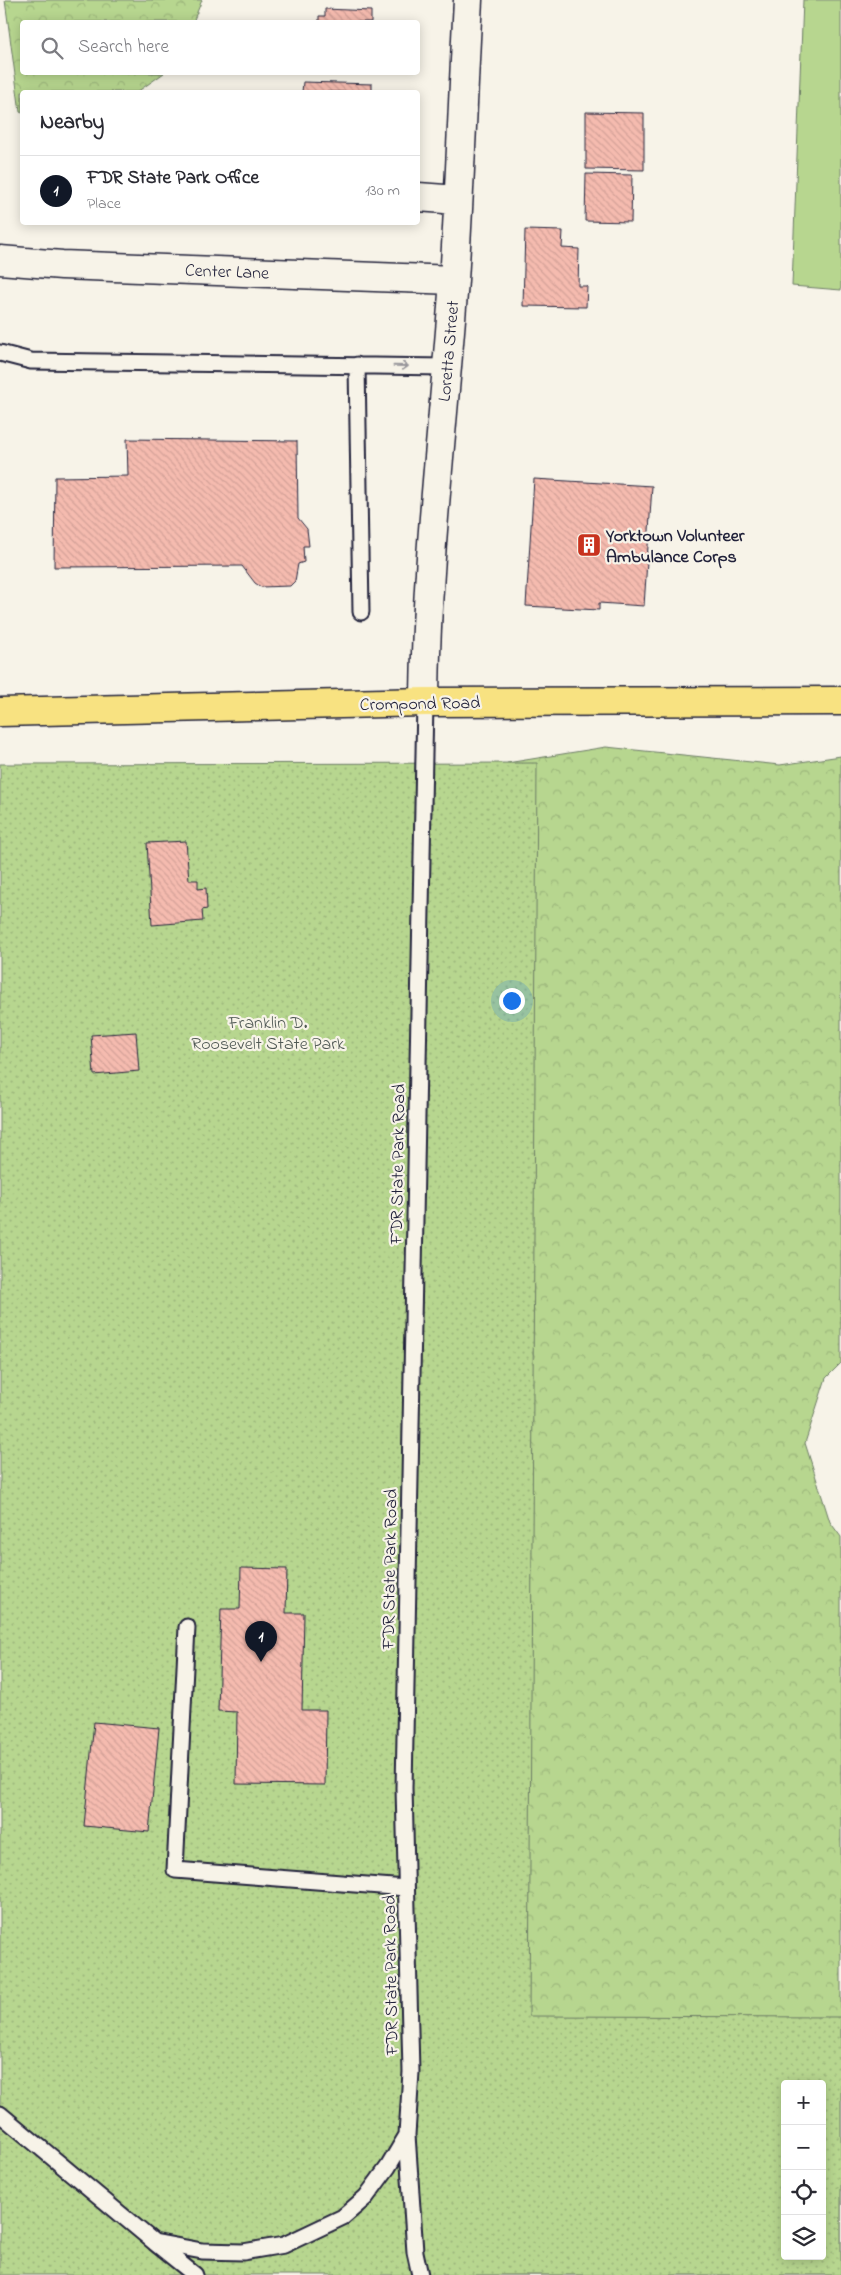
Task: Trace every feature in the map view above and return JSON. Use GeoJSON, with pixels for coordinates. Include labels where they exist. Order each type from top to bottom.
{"type":"FeatureCollection","features":[{"type":"Feature","properties":{"kind":"highway","name":"Crompond Road"},"geometry":{"type":"LineString","coordinates":[[0,712],[425,702],[841,701]]}},
{"type":"Feature","properties":{"kind":"street","name":"Loretta Street"},"geometry":{"type":"LineString","coordinates":[[425,702],[425,655],[454,280],[468,0]]}},
{"type":"Feature","properties":{"kind":"street"},"geometry":{"type":"LineString","coordinates":[[420,197],[458,200]]}},
{"type":"Feature","properties":{"kind":"street","name":"Center Lane"},"geometry":{"type":"LineString","coordinates":[[0,260],[62,265],[454,280]]}},
{"type":"Feature","properties":{"kind":"lane"},"geometry":{"type":"LineString","coordinates":[[0,353],[32,360],[446,367]]}},
{"type":"Feature","properties":{"kind":"lane"},"geometry":{"type":"LineString","coordinates":[[356,366],[361,612]]}},
{"type":"Feature","properties":{"kind":"lane","name":"FDR State Park Road"},"geometry":{"type":"LineString","coordinates":[[154,2242],[202,2251],[243,2252],[284,2246],[343,2217],[366,2197],[407,2135],[411,2072],[404,1778],[425,702]]}},
{"type":"Feature","properties":{"kind":"lane"},"geometry":{"type":"LineString","coordinates":[[187,1627],[175,1870],[406,1888]]}},
{"type":"Feature","properties":{"kind":"lane","name":"FDR State Park Road"},"geometry":{"type":"LineString","coordinates":[[0,2114],[195,2275]]}},
{"type":"Feature","properties":{"kind":"lane"},"geometry":{"type":"LineString","coordinates":[[407,2135],[415,2252],[420,2275]]}},
{"type":"Feature","properties":{"kind":"green space"},"geometry":{"type":"Polygon","coordinates":[[[5,0],[202,0],[194,20],[20,20],[20,75],[161,75],[140,90],[20,90],[20,112],[5,0]]]}},
{"type":"Feature","properties":{"kind":"green space"},"geometry":{"type":"Polygon","coordinates":[[[803,0],[841,0],[841,290],[792,286],[803,0]]]}},
{"type":"Feature","properties":{"kind":"green space"},"geometry":{"type":"Polygon","coordinates":[[[606,747],[780,765],[841,756],[841,1363],[826,1378],[805,1443],[830,1522],[841,1537],[841,2275],[446,2275],[507,763],[606,747]]]}},
{"type":"Feature","properties":{"kind":"green space","name":"Franklin D. Roosevelt State Park"},"geometry":{"type":"Polygon","coordinates":[[[537,763],[529,2016],[841,2017],[841,2275],[0,2275],[0,764],[537,763]]]}},
{"type":"Feature","properties":{"kind":"building"},"geometry":{"type":"Polygon","coordinates":[[[325,9],[371,11],[371,20],[319,20],[319,16],[325,16],[325,9]]]}},
{"type":"Feature","properties":{"kind":"building"},"geometry":{"type":"Polygon","coordinates":[[[303,82],[372,84],[372,90],[302,90],[303,82]]]}},
{"type":"Feature","properties":{"kind":"building"},"geometry":{"type":"Polygon","coordinates":[[[586,112],[644,113],[644,170],[586,169],[586,112]]]}},
{"type":"Feature","properties":{"kind":"building"},"geometry":{"type":"Polygon","coordinates":[[[586,174],[632,175],[631,222],[585,221],[586,174]]]}},
{"type":"Feature","properties":{"kind":"building"},"geometry":{"type":"Polygon","coordinates":[[[525,230],[563,231],[562,248],[579,249],[578,286],[587,286],[586,307],[523,306],[525,230]]]}},
{"type":"Feature","properties":{"kind":"building"},"geometry":{"type":"Polygon","coordinates":[[[127,439],[297,441],[298,518],[307,529],[309,546],[303,546],[304,562],[298,564],[295,581],[290,586],[261,587],[255,583],[242,566],[54,567],[55,477],[128,476],[127,439]]]}},
{"type":"Feature","properties":{"kind":"building","name":"Yorktown Volunteer Ambulance Corps"},"geometry":{"type":"Polygon","coordinates":[[[534,479],[652,486],[644,606],[599,603],[599,610],[526,606],[534,479]]]}},
{"type":"Feature","properties":{"kind":"building"},"geometry":{"type":"Polygon","coordinates":[[[186,841],[189,880],[198,880],[198,889],[206,888],[207,909],[202,910],[203,921],[152,925],[147,843],[186,841]]]}},
{"type":"Feature","properties":{"kind":"building"},"geometry":{"type":"Polygon","coordinates":[[[136,1032],[139,1071],[94,1075],[91,1035],[136,1032]]]}},
{"type":"Feature","properties":{"kind":"building"},"geometry":{"type":"Polygon","coordinates":[[[241,1568],[287,1569],[286,1613],[304,1613],[302,1710],[326,1710],[325,1785],[236,1784],[237,1712],[218,1711],[221,1609],[240,1609],[241,1568]]]}},
{"type":"Feature","properties":{"kind":"building"},"geometry":{"type":"Polygon","coordinates":[[[94,1722],[159,1728],[149,1832],[84,1826],[94,1722]]]}},
{"type":"Feature","properties":{"kind":"place","name":"Yorktown Volunteer Ambulance Corps"},"geometry":{"type":"Point","coordinates":[589,545]}},
{"type":"Feature","properties":{"kind":"place","name":"FDR State Park Office"},"geometry":{"type":"Point","coordinates":[261,1662]}}]}
